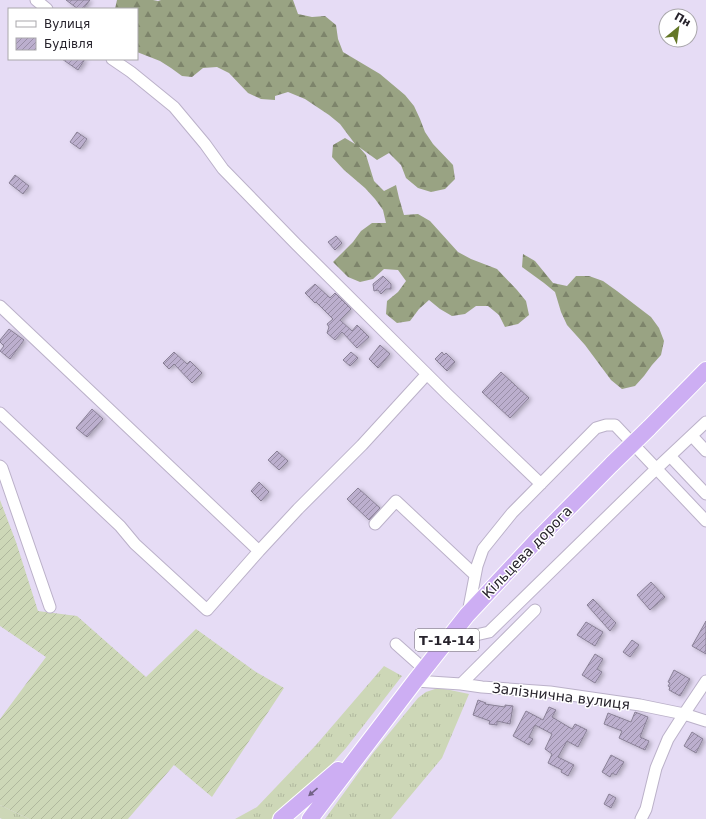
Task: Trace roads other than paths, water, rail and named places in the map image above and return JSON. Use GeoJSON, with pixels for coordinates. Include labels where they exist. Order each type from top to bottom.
{"type":"FeatureCollection","features":[{"type":"Feature","properties":{"kind":"highway","name":"Кільцева дорога"},"geometry":{"type":"LineString","coordinates":[[364,747],[467,615],[612,463],[706,370]]}},
{"type":"Feature","properties":{"kind":"highway","name":"Т-14-14"},"geometry":{"type":"LineString","coordinates":[[281,819],[364,747]]}},
{"type":"Feature","properties":{"kind":"highway","name":"Т-14-14"},"geometry":{"type":"LineString","coordinates":[[310,819],[364,747]]}},
{"type":"Feature","properties":{"kind":"street"},"geometry":{"type":"LineString","coordinates":[[36,0],[46,8]]}},
{"type":"Feature","properties":{"kind":"street"},"geometry":{"type":"LineString","coordinates":[[113,60],[131,72],[174,107],[206,144],[223,169],[291,239],[448,395],[541,484]]}},
{"type":"Feature","properties":{"kind":"street"},"geometry":{"type":"LineString","coordinates":[[0,306],[259,551]]}},
{"type":"Feature","properties":{"kind":"street"},"geometry":{"type":"LineString","coordinates":[[0,412],[120,526],[135,544],[207,610],[298,509],[362,445],[427,374]]}},
{"type":"Feature","properties":{"kind":"street"},"geometry":{"type":"LineString","coordinates":[[445,642],[489,632],[706,422]]}},
{"type":"Feature","properties":{"kind":"street"},"geometry":{"type":"LineString","coordinates":[[467,615],[477,566],[483,549],[512,513],[596,428],[606,425],[615,425],[706,521]]}},
{"type":"Feature","properties":{"kind":"street"},"geometry":{"type":"LineString","coordinates":[[692,436],[706,451]]}},
{"type":"Feature","properties":{"kind":"street"},"geometry":{"type":"LineString","coordinates":[[670,456],[706,494]]}},
{"type":"Feature","properties":{"kind":"street"},"geometry":{"type":"LineString","coordinates":[[0,466],[2,468],[50,607]]}},
{"type":"Feature","properties":{"kind":"street"},"geometry":{"type":"LineString","coordinates":[[375,524],[396,501],[475,575]]}},
{"type":"Feature","properties":{"kind":"street"},"geometry":{"type":"LineString","coordinates":[[461,684],[535,610]]}},
{"type":"Feature","properties":{"kind":"street"},"geometry":{"type":"LineString","coordinates":[[396,644],[419,675]]}},
{"type":"Feature","properties":{"kind":"street","name":"Залізнична вулиця"},"geometry":{"type":"LineString","coordinates":[[419,675],[482,687],[550,692],[640,705],[684,714],[706,721]]}},
{"type":"Feature","properties":{"kind":"street"},"geometry":{"type":"LineString","coordinates":[[641,819],[646,809],[656,768],[668,739],[706,681]]}}]}
